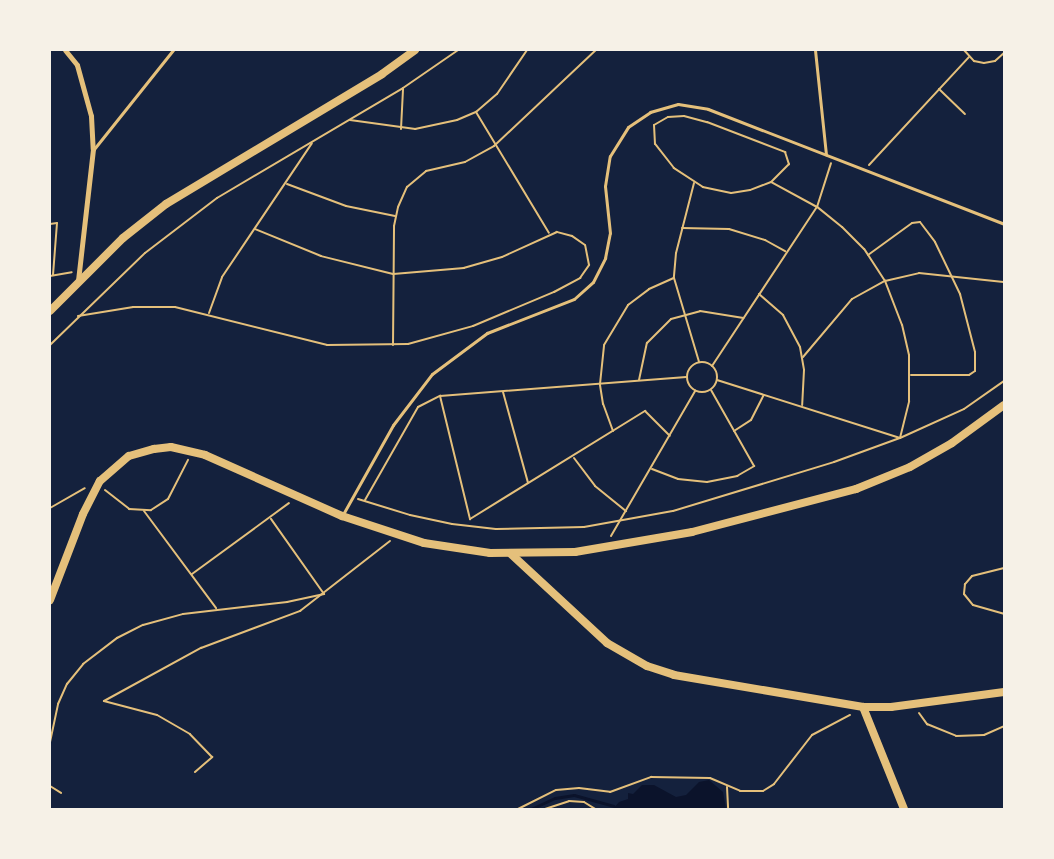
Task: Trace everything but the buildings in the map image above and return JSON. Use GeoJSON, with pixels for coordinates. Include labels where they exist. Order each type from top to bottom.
{"type":"FeatureCollection","features":[{"type":"Feature","properties":{"kind":"street"},"geometry":{"type":"LineString","coordinates":[[64,50],[77,65],[86,90],[93,149],[78,281]]}},
{"type":"Feature","properties":{"kind":"street"},"geometry":{"type":"LineString","coordinates":[[50,311],[123,238],[172,199],[382,74],[415,50]]}},
{"type":"Feature","properties":{"kind":"street"},"geometry":{"type":"LineString","coordinates":[[50,600],[99,482],[117,463],[142,452],[171,447],[191,451],[342,516],[397,535],[444,547],[511,554],[603,550],[692,532],[816,502],[856,490],[910,467],[952,443],[1004,405]]}},
{"type":"Feature","properties":{"kind":"street"},"geometry":{"type":"LineString","coordinates":[[511,554],[595,632],[647,666],[674,675],[863,706],[917,704],[1004,692]]}},
{"type":"Feature","properties":{"kind":"street"},"geometry":{"type":"LineString","coordinates":[[863,706],[904,809]]}},
{"type":"Feature","properties":{"kind":"lane"},"geometry":{"type":"LineString","coordinates":[[93,149],[173,50]]}},
{"type":"Feature","properties":{"kind":"lane"},"geometry":{"type":"LineString","coordinates":[[815,50],[826,154]]}},
{"type":"Feature","properties":{"kind":"lane"},"geometry":{"type":"LineString","coordinates":[[342,516],[393,425],[420,388],[445,362],[501,326],[574,299],[593,282],[605,258],[610,234],[605,186],[608,165],[615,145],[635,120],[659,108],[678,104],[697,106],[834,156],[1004,224]]}},
{"type":"Feature","properties":{"kind":"path"},"geometry":{"type":"LineString","coordinates":[[50,345],[78,316],[176,228],[217,198],[403,88],[458,50]]}},
{"type":"Feature","properties":{"kind":"path"},"geometry":{"type":"LineString","coordinates":[[350,120],[401,129],[431,128],[476,112],[508,82],[527,50]]}},
{"type":"Feature","properties":{"kind":"path"},"geometry":{"type":"LineString","coordinates":[[393,345],[395,216],[404,193],[420,174],[465,162],[494,146],[596,50]]}},
{"type":"Feature","properties":{"kind":"path"},"geometry":{"type":"LineString","coordinates":[[964,50],[969,56],[984,63],[1003,57],[1004,53]]}},
{"type":"Feature","properties":{"kind":"path"},"geometry":{"type":"LineString","coordinates":[[866,169],[969,56]]}},
{"type":"Feature","properties":{"kind":"path"},"geometry":{"type":"LineString","coordinates":[[401,129],[403,88]]}},
{"type":"Feature","properties":{"kind":"path"},"geometry":{"type":"LineString","coordinates":[[939,90],[965,114]]}},
{"type":"Feature","properties":{"kind":"path"},"geometry":{"type":"LineString","coordinates":[[476,112],[494,146],[549,233]]}},
{"type":"Feature","properties":{"kind":"path"},"geometry":{"type":"LineString","coordinates":[[695,118],[785,152],[789,164],[771,182],[750,190],[731,192],[694,183],[674,168],[655,144],[653,129],[663,119],[695,118]]}},
{"type":"Feature","properties":{"kind":"path"},"geometry":{"type":"LineString","coordinates":[[209,314],[222,277],[313,141]]}},
{"type":"Feature","properties":{"kind":"path"},"geometry":{"type":"LineString","coordinates":[[712,366],[785,251],[817,207],[834,156]]}},
{"type":"Feature","properties":{"kind":"path"},"geometry":{"type":"LineString","coordinates":[[771,182],[817,207],[842,227],[868,255],[885,280],[906,338],[910,375],[909,402],[900,438]]}},
{"type":"Feature","properties":{"kind":"path"},"geometry":{"type":"LineString","coordinates":[[286,183],[346,206],[395,216]]}},
{"type":"Feature","properties":{"kind":"path"},"geometry":{"type":"LineString","coordinates":[[694,183],[681,228],[674,278],[683,315],[699,362]]}},
{"type":"Feature","properties":{"kind":"path"},"geometry":{"type":"LineString","coordinates":[[868,255],[912,223],[920,222],[953,276],[970,331],[976,362],[975,372],[969,375],[910,375]]}},
{"type":"Feature","properties":{"kind":"path"},"geometry":{"type":"LineString","coordinates":[[50,224],[57,223],[52,275],[79,270]]}},
{"type":"Feature","properties":{"kind":"path"},"geometry":{"type":"LineString","coordinates":[[681,228],[729,229],[765,240],[785,251]]}},
{"type":"Feature","properties":{"kind":"path"},"geometry":{"type":"LineString","coordinates":[[78,316],[160,306],[209,314],[311,342],[393,345],[440,337],[473,326],[554,292],[580,278],[589,265],[585,245],[566,233],[549,233],[502,257],[464,268],[393,274],[321,256],[255,229]]}},
{"type":"Feature","properties":{"kind":"path"},"geometry":{"type":"LineString","coordinates":[[803,357],[852,299],[885,280],[919,273],[1004,282]]}},
{"type":"Feature","properties":{"kind":"path"},"geometry":{"type":"LineString","coordinates":[[613,431],[603,404],[600,384],[604,345],[619,316],[648,289],[674,278]]}},
{"type":"Feature","properties":{"kind":"path"},"geometry":{"type":"LineString","coordinates":[[759,294],[783,315],[795,335],[803,357],[802,406]]}},
{"type":"Feature","properties":{"kind":"path"},"geometry":{"type":"LineString","coordinates":[[639,380],[647,344],[662,326],[683,315],[711,311],[743,318]]}},
{"type":"Feature","properties":{"kind":"path"},"geometry":{"type":"LineString","coordinates":[[699,362],[712,366]]}},
{"type":"Feature","properties":{"kind":"path"},"geometry":{"type":"LineString","coordinates":[[686,377],[690,368],[699,362]]}},
{"type":"Feature","properties":{"kind":"path"},"geometry":{"type":"LineString","coordinates":[[712,366],[717,380]]}},
{"type":"Feature","properties":{"kind":"path"},"geometry":{"type":"LineString","coordinates":[[365,500],[418,407],[440,396],[686,377]]}},
{"type":"Feature","properties":{"kind":"path"},"geometry":{"type":"LineString","coordinates":[[686,377],[695,391],[704,393],[710,390],[717,380]]}},
{"type":"Feature","properties":{"kind":"path"},"geometry":{"type":"LineString","coordinates":[[717,380],[900,438]]}},
{"type":"Feature","properties":{"kind":"path"},"geometry":{"type":"LineString","coordinates":[[353,496],[410,516],[496,529],[619,523],[692,506],[834,462],[900,438],[964,409],[1004,381]]}},
{"type":"Feature","properties":{"kind":"path"},"geometry":{"type":"LineString","coordinates":[[652,469],[687,481],[718,481],[737,476],[754,466],[710,390]]}},
{"type":"Feature","properties":{"kind":"path"},"geometry":{"type":"LineString","coordinates":[[619,523],[652,469],[695,391]]}},
{"type":"Feature","properties":{"kind":"path"},"geometry":{"type":"LineString","coordinates":[[503,392],[528,483]]}},
{"type":"Feature","properties":{"kind":"path"},"geometry":{"type":"LineString","coordinates":[[734,431],[752,420],[764,394]]}},
{"type":"Feature","properties":{"kind":"path"},"geometry":{"type":"LineString","coordinates":[[440,396],[470,519],[528,483],[574,458],[645,411],[670,436]]}},
{"type":"Feature","properties":{"kind":"path"},"geometry":{"type":"LineString","coordinates":[[144,512],[158,507],[168,499],[191,451]]}},
{"type":"Feature","properties":{"kind":"path"},"geometry":{"type":"LineString","coordinates":[[574,458],[595,486],[627,511]]}},
{"type":"Feature","properties":{"kind":"path"},"geometry":{"type":"LineString","coordinates":[[50,508],[99,482],[122,505],[144,512],[192,574],[216,609]]}},
{"type":"Feature","properties":{"kind":"path"},"geometry":{"type":"LineString","coordinates":[[192,574],[271,519],[297,497]]}},
{"type":"Feature","properties":{"kind":"path"},"geometry":{"type":"LineString","coordinates":[[271,519],[324,594]]}},
{"type":"Feature","properties":{"kind":"path"},"geometry":{"type":"LineString","coordinates":[[195,772],[212,757],[190,734],[157,715],[104,701],[201,648],[290,616],[324,594],[397,535]]}},
{"type":"Feature","properties":{"kind":"path"},"geometry":{"type":"LineString","coordinates":[[1004,568],[972,576],[965,584],[964,594],[973,605],[1004,614]]}},
{"type":"Feature","properties":{"kind":"path"},"geometry":{"type":"LineString","coordinates":[[50,742],[62,693],[94,654],[143,625],[216,609],[287,602],[324,594]]}},
{"type":"Feature","properties":{"kind":"path"},"geometry":{"type":"LineString","coordinates":[[917,704],[922,719],[950,735],[984,735],[1004,726]]}},
{"type":"Feature","properties":{"kind":"path"},"geometry":{"type":"LineString","coordinates":[[518,809],[556,790],[579,788],[610,792],[651,777],[700,777],[747,792],[768,789],[812,735],[863,706]]}},
{"type":"Feature","properties":{"kind":"path"},"geometry":{"type":"LineString","coordinates":[[727,785],[728,809]]}},
{"type":"Feature","properties":{"kind":"path"},"geometry":{"type":"LineString","coordinates":[[50,786],[61,793]]}},
{"type":"Feature","properties":{"kind":"path"},"geometry":{"type":"LineString","coordinates":[[545,809],[569,801],[584,802],[595,809]]}},
{"type":"Feature","properties":{"kind":"water"},"geometry":{"type":"Polygon","coordinates":[[[709,780],[723,792],[726,809],[613,809],[619,802],[628,799],[628,793],[633,794],[642,785],[654,785],[676,797],[686,795],[699,782],[709,780]]]}},
{"type":"Feature","properties":{"kind":"waterway"},"geometry":{"type":"LineString","coordinates":[[531,809],[555,798],[574,795],[614,806]]}}]}
